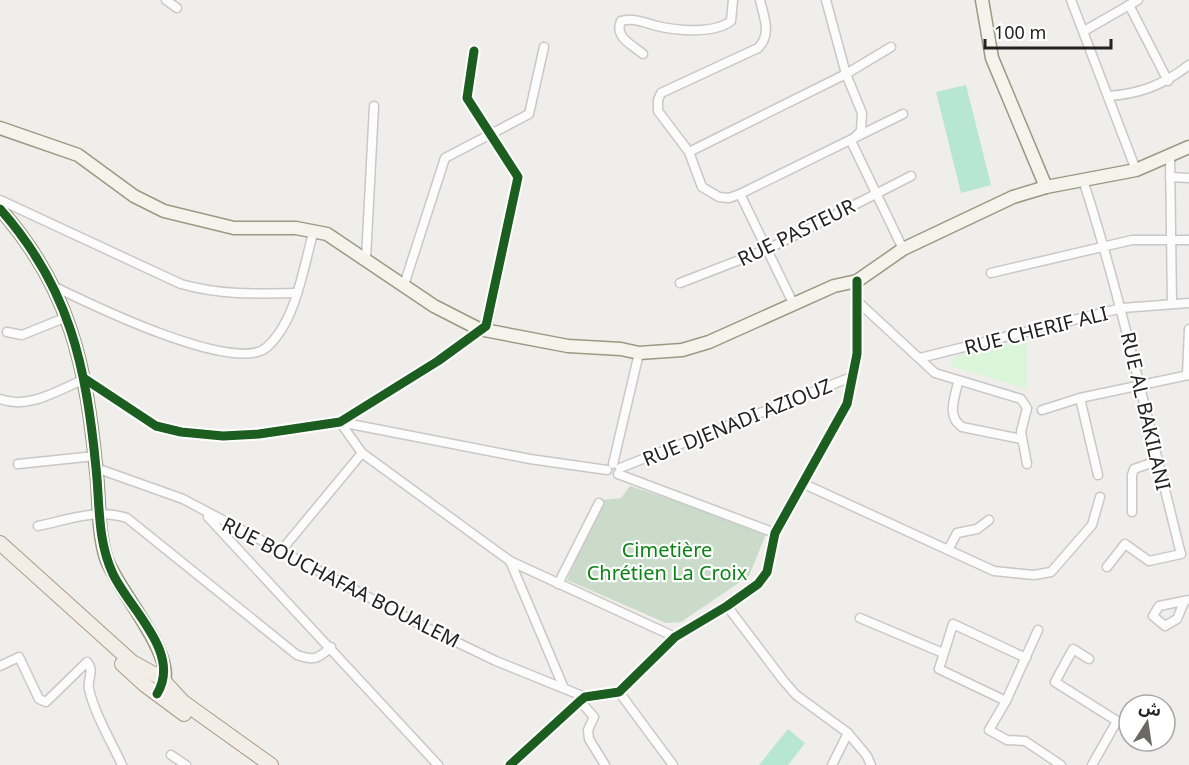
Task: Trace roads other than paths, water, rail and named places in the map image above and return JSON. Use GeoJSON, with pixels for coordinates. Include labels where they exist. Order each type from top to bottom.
{"type":"FeatureCollection","features":[{"type":"Feature","properties":{"kind":"main road"},"geometry":{"type":"LineString","coordinates":[[982,0],[992,58],[1046,187]]}},
{"type":"Feature","properties":{"kind":"main road"},"geometry":{"type":"LineString","coordinates":[[0,128],[78,155],[134,196],[164,211],[234,228],[314,230],[327,234],[434,306],[479,329],[568,346],[621,349],[639,353],[682,350],[710,342],[834,286],[857,281],[903,249],[1013,197],[1046,187],[1137,170],[1189,147]]}},
{"type":"Feature","properties":{"kind":"main road"},"geometry":{"type":"LineString","coordinates":[[0,209],[28,244],[53,286],[67,317],[85,379],[96,462],[101,537],[113,574],[159,650],[165,666],[164,682],[157,694]]}},
{"type":"Feature","properties":{"kind":"main road"},"geometry":{"type":"LineString","coordinates":[[0,543],[132,662],[157,694],[259,765]]}},
{"type":"Feature","properties":{"kind":"main road"},"geometry":{"type":"LineString","coordinates":[[0,555],[146,678],[164,682],[183,702],[271,765]]}},
{"type":"Feature","properties":{"kind":"main road"},"geometry":{"type":"LineString","coordinates":[[146,678],[154,668],[159,650]]}},
{"type":"Feature","properties":{"kind":"street"},"geometry":{"type":"LineString","coordinates":[[166,0],[177,8]]}},
{"type":"Feature","properties":{"kind":"street"},"geometry":{"type":"LineString","coordinates":[[643,54],[619,34],[617,29],[621,21],[628,19],[676,29],[712,29],[725,26],[731,21],[733,3],[723,0]]}},
{"type":"Feature","properties":{"kind":"street"},"geometry":{"type":"LineString","coordinates":[[760,0],[767,31],[765,42],[758,48],[662,93],[658,100],[658,111],[688,152],[702,187],[719,197],[729,198],[903,114]]}},
{"type":"Feature","properties":{"kind":"street"},"geometry":{"type":"LineString","coordinates":[[826,0],[846,74],[862,113],[861,131],[851,141]]}},
{"type":"Feature","properties":{"kind":"street"},"geometry":{"type":"LineString","coordinates":[[1071,0],[1137,170]]}},
{"type":"Feature","properties":{"kind":"street"},"geometry":{"type":"LineString","coordinates":[[1084,31],[1138,0]]}},
{"type":"Feature","properties":{"kind":"street"},"geometry":{"type":"LineString","coordinates":[[1129,5],[1168,81]]}},
{"type":"Feature","properties":{"kind":"street"},"geometry":{"type":"LineString","coordinates":[[404,285],[446,158],[529,114],[544,46]]}},
{"type":"Feature","properties":{"kind":"street"},"geometry":{"type":"LineString","coordinates":[[688,152],[846,74],[891,47]]}},
{"type":"Feature","properties":{"kind":"street"},"geometry":{"type":"LineString","coordinates":[[340,422],[438,361],[488,322],[518,177],[467,98],[474,51]]}},
{"type":"Feature","properties":{"kind":"street"},"geometry":{"type":"LineString","coordinates":[[1108,96],[1135,94],[1168,81],[1189,65]]}},
{"type":"Feature","properties":{"kind":"street"},"geometry":{"type":"LineString","coordinates":[[366,259],[374,106]]}},
{"type":"Feature","properties":{"kind":"street"},"geometry":{"type":"LineString","coordinates":[[851,141],[903,249]]}},
{"type":"Feature","properties":{"kind":"street"},"geometry":{"type":"LineString","coordinates":[[1170,156],[1172,304]]}},
{"type":"Feature","properties":{"kind":"street","name":"RUE PASTEUR"},"geometry":{"type":"LineString","coordinates":[[680,283],[768,249],[910,176]]}},
{"type":"Feature","properties":{"kind":"street"},"geometry":{"type":"LineString","coordinates":[[1170,177],[1189,178]]}},
{"type":"Feature","properties":{"kind":"street","name":"RUE AL BAKILANI"},"geometry":{"type":"LineString","coordinates":[[1083,180],[1122,309],[1137,385],[1181,554],[1149,561],[1125,544],[1107,567]]}},
{"type":"Feature","properties":{"kind":"street"},"geometry":{"type":"LineString","coordinates":[[740,194],[794,305]]}},
{"type":"Feature","properties":{"kind":"street"},"geometry":{"type":"LineString","coordinates":[[0,200],[181,284],[209,292],[234,295],[296,293]]}},
{"type":"Feature","properties":{"kind":"street"},"geometry":{"type":"LineString","coordinates":[[53,286],[139,327],[214,349],[248,355],[260,353],[281,330],[296,293],[314,230]]}},
{"type":"Feature","properties":{"kind":"street"},"geometry":{"type":"LineString","coordinates":[[991,273],[1132,240],[1189,240]]}},
{"type":"Feature","properties":{"kind":"street"},"geometry":{"type":"LineString","coordinates":[[510,765],[583,699],[619,692],[675,637],[727,606],[758,584],[767,572],[775,533],[841,417],[854,376],[857,354],[857,281]]}},
{"type":"Feature","properties":{"kind":"street"},"geometry":{"type":"LineString","coordinates":[[856,300],[935,373],[958,382],[1021,399],[1028,408],[1021,439],[1027,464]]}},
{"type":"Feature","properties":{"kind":"street","name":"RUE CHERIF ALI"},"geometry":{"type":"LineString","coordinates":[[920,358],[1122,309],[1189,303]]}},
{"type":"Feature","properties":{"kind":"street"},"geometry":{"type":"LineString","coordinates":[[7,332],[22,334],[67,317]]}},
{"type":"Feature","properties":{"kind":"street"},"geometry":{"type":"LineString","coordinates":[[1042,410],[1080,398],[1188,375],[1189,329]]}},
{"type":"Feature","properties":{"kind":"street"},"geometry":{"type":"LineString","coordinates":[[615,469],[639,353]]}},
{"type":"Feature","properties":{"kind":"street","name":"RUE DJENADI AZIOUZ"},"geometry":{"type":"LineString","coordinates":[[615,469],[854,376]]}},
{"type":"Feature","properties":{"kind":"street"},"geometry":{"type":"LineString","coordinates":[[0,399],[14,404],[26,403],[85,379],[156,426],[180,432],[223,436],[259,434],[340,422],[530,459],[615,469],[775,533]]}},
{"type":"Feature","properties":{"kind":"street"},"geometry":{"type":"LineString","coordinates":[[958,382],[952,412],[956,423],[962,427],[1021,439]]}},
{"type":"Feature","properties":{"kind":"street"},"geometry":{"type":"LineString","coordinates":[[1080,398],[1098,475]]}},
{"type":"Feature","properties":{"kind":"street"},"geometry":{"type":"LineString","coordinates":[[340,422],[362,453],[510,561],[675,637]]}},
{"type":"Feature","properties":{"kind":"street"},"geometry":{"type":"LineString","coordinates":[[280,552],[362,453]]}},
{"type":"Feature","properties":{"kind":"street"},"geometry":{"type":"LineString","coordinates":[[1132,512],[1134,469],[1157,461]]}},
{"type":"Feature","properties":{"kind":"street"},"geometry":{"type":"LineString","coordinates":[[18,464],[96,462]]}},
{"type":"Feature","properties":{"kind":"street","name":"RUE BOUCHAFAA BOUALEM"},"geometry":{"type":"LineString","coordinates":[[96,462],[202,510],[496,661],[563,687],[583,699]]}},
{"type":"Feature","properties":{"kind":"street"},"geometry":{"type":"LineString","coordinates":[[802,483],[994,571],[1034,575],[1051,572],[1092,525],[1100,497]]}},
{"type":"Feature","properties":{"kind":"street"},"geometry":{"type":"LineString","coordinates":[[558,584],[599,503]]}},
{"type":"Feature","properties":{"kind":"street"},"geometry":{"type":"LineString","coordinates":[[202,510],[438,765]]}},
{"type":"Feature","properties":{"kind":"street"},"geometry":{"type":"LineString","coordinates":[[38,526],[99,513],[112,513],[137,525],[297,655],[310,660],[319,659],[331,647]]}},
{"type":"Feature","properties":{"kind":"street"},"geometry":{"type":"LineString","coordinates":[[948,550],[957,533],[977,529],[989,520]]}},
{"type":"Feature","properties":{"kind":"street"},"geometry":{"type":"LineString","coordinates":[[510,561],[563,687]]}},
{"type":"Feature","properties":{"kind":"street"},"geometry":{"type":"LineString","coordinates":[[727,606],[796,695],[848,733],[867,756],[871,765]]}},
{"type":"Feature","properties":{"kind":"street"},"geometry":{"type":"LineString","coordinates":[[860,618],[943,653]]}},
{"type":"Feature","properties":{"kind":"street"},"geometry":{"type":"LineString","coordinates":[[1006,701],[941,672],[939,664],[953,624],[1026,658]]}},
{"type":"Feature","properties":{"kind":"street"},"geometry":{"type":"LineString","coordinates":[[1038,630],[1006,701],[989,730],[1006,740],[1025,741],[1061,765]]}},
{"type":"Feature","properties":{"kind":"street"},"geometry":{"type":"LineString","coordinates":[[1089,659],[1073,649],[1055,682],[1117,721],[1092,765]]}},
{"type":"Feature","properties":{"kind":"street"},"geometry":{"type":"LineString","coordinates":[[0,666],[19,657],[39,699],[46,702],[87,662],[90,664],[92,669],[89,688],[122,765]]}},
{"type":"Feature","properties":{"kind":"street"},"geometry":{"type":"LineString","coordinates":[[619,692],[673,765]]}},
{"type":"Feature","properties":{"kind":"street"},"geometry":{"type":"LineString","coordinates":[[583,699],[594,717],[588,730],[589,739],[605,765]]}},
{"type":"Feature","properties":{"kind":"street"},"geometry":{"type":"LineString","coordinates":[[832,765],[848,733]]}},
{"type":"Feature","properties":{"kind":"street"},"geometry":{"type":"LineString","coordinates":[[171,755],[186,765]]}},
{"type":"Feature","properties":{"kind":"park label","name":"Cimetière Chrétien La Croix"},"geometry":{"type":"Point","coordinates":[667,560]}}]}
